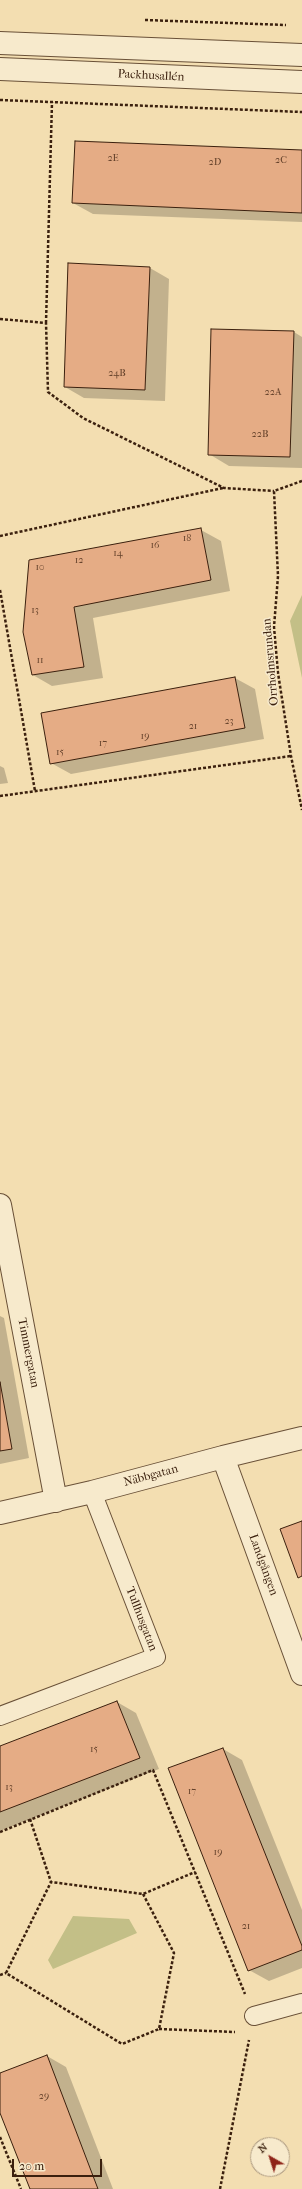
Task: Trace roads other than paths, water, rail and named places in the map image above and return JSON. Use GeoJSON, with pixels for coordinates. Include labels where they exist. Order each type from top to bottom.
{"type":"FeatureCollection","features":[{"type":"Feature","properties":{"kind":"street"},"geometry":{"type":"LineString","coordinates":[[0,43],[302,55]]}},
{"type":"Feature","properties":{"kind":"street","name":"Packhusallén"},"geometry":{"type":"LineString","coordinates":[[0,69],[302,82]]}},
{"type":"Feature","properties":{"kind":"street","name":"Timmergatan"},"geometry":{"type":"LineString","coordinates":[[0,1205],[56,1501]]}},
{"type":"Feature","properties":{"kind":"street","name":"Näbbgatan"},"geometry":{"type":"LineString","coordinates":[[0,1513],[56,1501],[302,1438]]}},
{"type":"Feature","properties":{"kind":"street","name":"Landgången"},"geometry":{"type":"LineString","coordinates":[[223,1457],[302,1674]]}},
{"type":"Feature","properties":{"kind":"lane","name":"Tullhusgatan"},"geometry":{"type":"LineString","coordinates":[[0,1716],[156,1657],[92,1492]]}},
{"type":"Feature","properties":{"kind":"lane"},"geometry":{"type":"LineString","coordinates":[[252,2024],[302,2003]]}}]}
